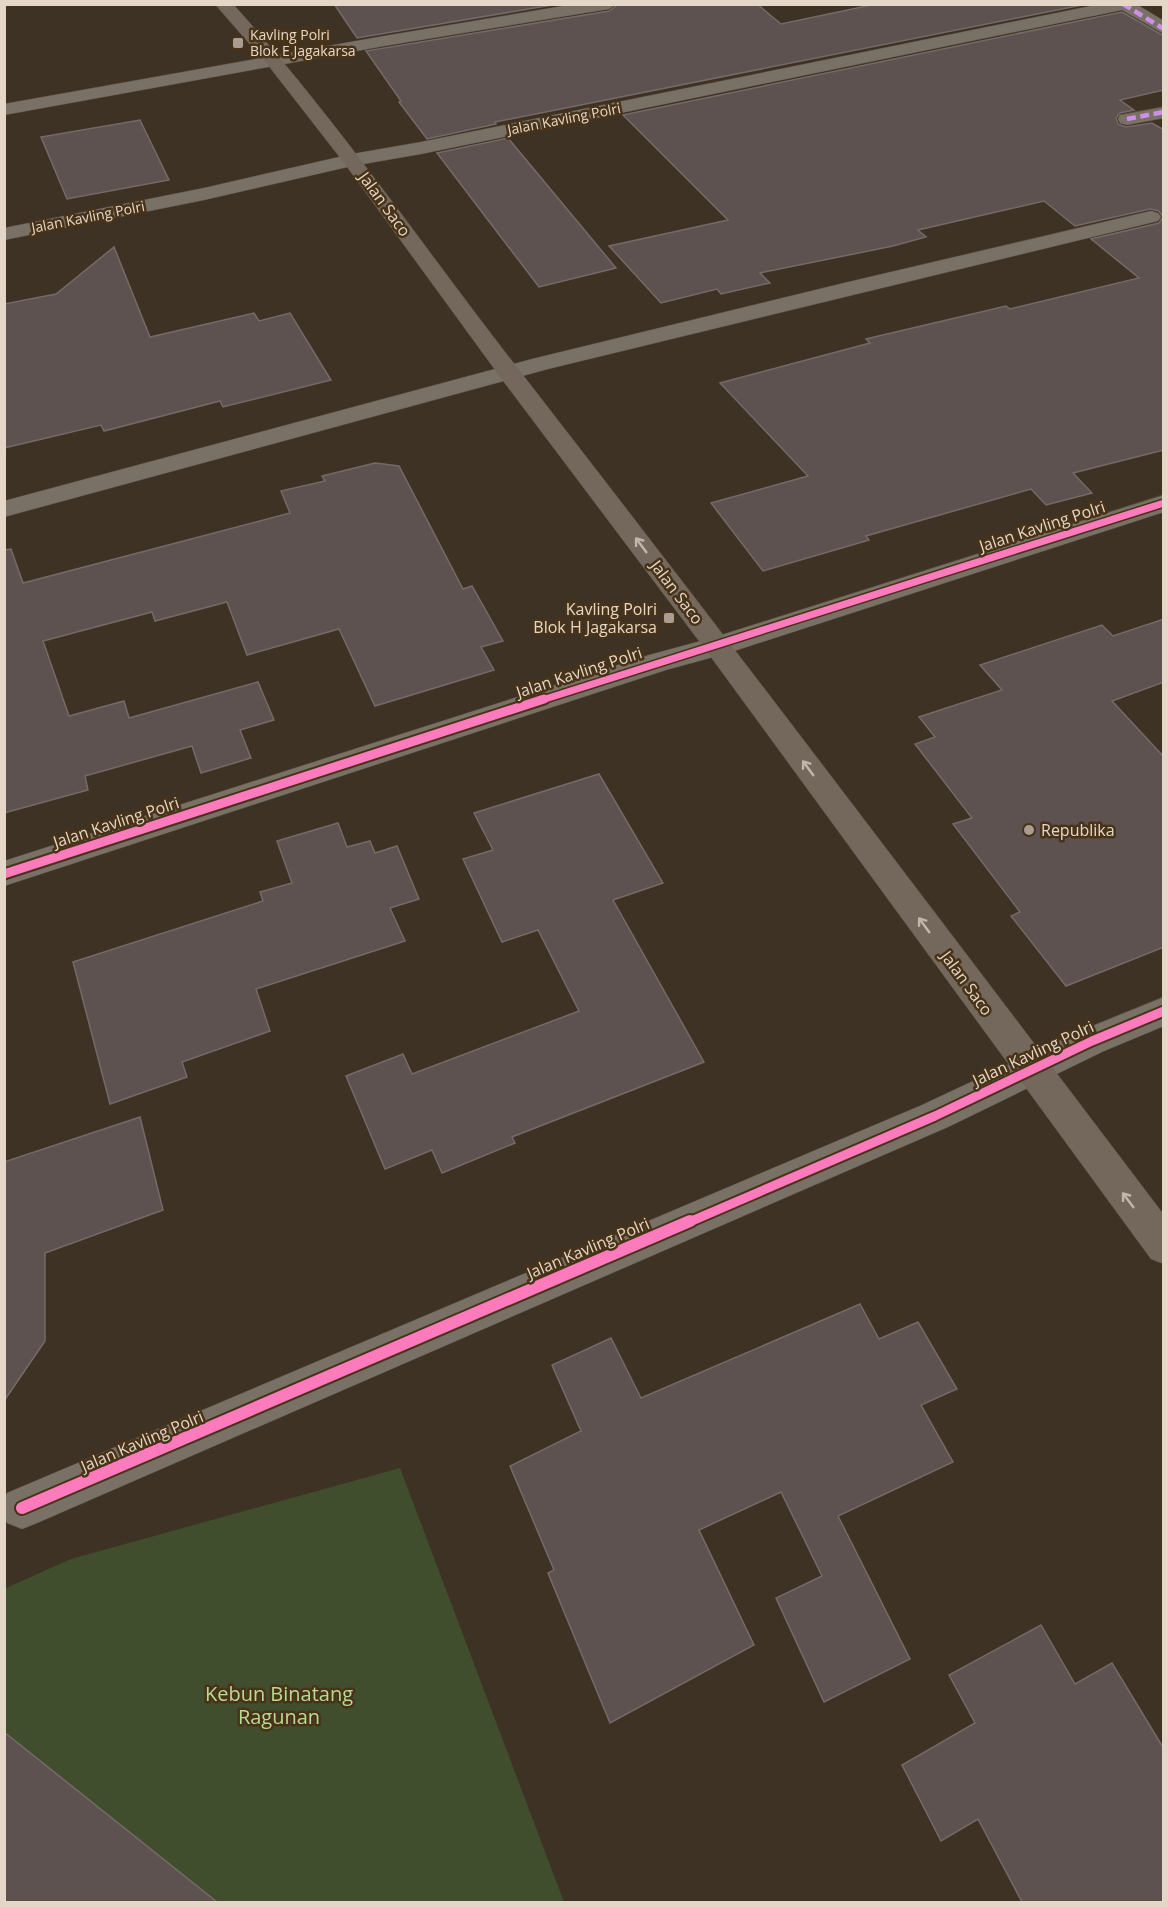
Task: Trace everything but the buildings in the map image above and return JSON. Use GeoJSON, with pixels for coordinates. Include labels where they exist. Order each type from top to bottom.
{"type":"FeatureCollection","features":[{"type":"Feature","properties":{"kind":"main road","name":"Jalan Saco"},"geometry":{"type":"LineString","coordinates":[[223,4],[274,61],[352,160],[509,373],[718,646],[1164,1246]]}},
{"type":"Feature","properties":{"kind":"street"},"geometry":{"type":"LineString","coordinates":[[4,110],[609,4]]}},
{"type":"Feature","properties":{"kind":"street","name":"Jalan Kavling Polri"},"geometry":{"type":"LineString","coordinates":[[4,234],[204,194],[352,160],[1123,5],[1164,29]]}},
{"type":"Feature","properties":{"kind":"street"},"geometry":{"type":"LineString","coordinates":[[1127,119],[1164,112]]}},
{"type":"Feature","properties":{"kind":"street"},"geometry":{"type":"LineString","coordinates":[[4,509],[509,373],[832,292],[1151,217]]}},
{"type":"Feature","properties":{"kind":"street","name":"Jalan Kavling Polri"},"geometry":{"type":"LineString","coordinates":[[4,874],[659,662],[718,646],[1164,503]]}},
{"type":"Feature","properties":{"kind":"street","name":"Jalan Kavling Polri"},"geometry":{"type":"LineString","coordinates":[[22,1508],[935,1116],[1031,1070],[1164,1011]]}},
{"type":"Feature","properties":{"kind":"green space","name":"Kebun Binatang Ragunan"},"geometry":{"type":"Polygon","coordinates":[[[400,1468],[564,1902],[5,1902],[4,1589],[71,1559],[400,1468]]]}},
{"type":"Feature","properties":{"kind":"marked path"},"geometry":{"type":"LineString","coordinates":[[1123,4],[1164,29]]}},
{"type":"Feature","properties":{"kind":"marked path"},"geometry":{"type":"LineString","coordinates":[[1127,119],[1164,112]]}},
{"type":"Feature","properties":{"kind":"cycle path"},"geometry":{"type":"LineString","coordinates":[[4,874],[659,662],[718,646],[1164,503]]}},
{"type":"Feature","properties":{"kind":"cycle path"},"geometry":{"type":"LineString","coordinates":[[22,1508],[935,1116],[1092,1041],[1164,1011]]}},
{"type":"Feature","properties":{"kind":"place","name":"Kavling Polri Blok E Jagakarsa"},"geometry":{"type":"Point","coordinates":[238,43]}},
{"type":"Feature","properties":{"kind":"place","name":"Kavling Polri Blok H Jagakarsa"},"geometry":{"type":"Point","coordinates":[669,618]}},
{"type":"Feature","properties":{"kind":"place","name":"Republika"},"geometry":{"type":"Point","coordinates":[1029,830]}}]}
